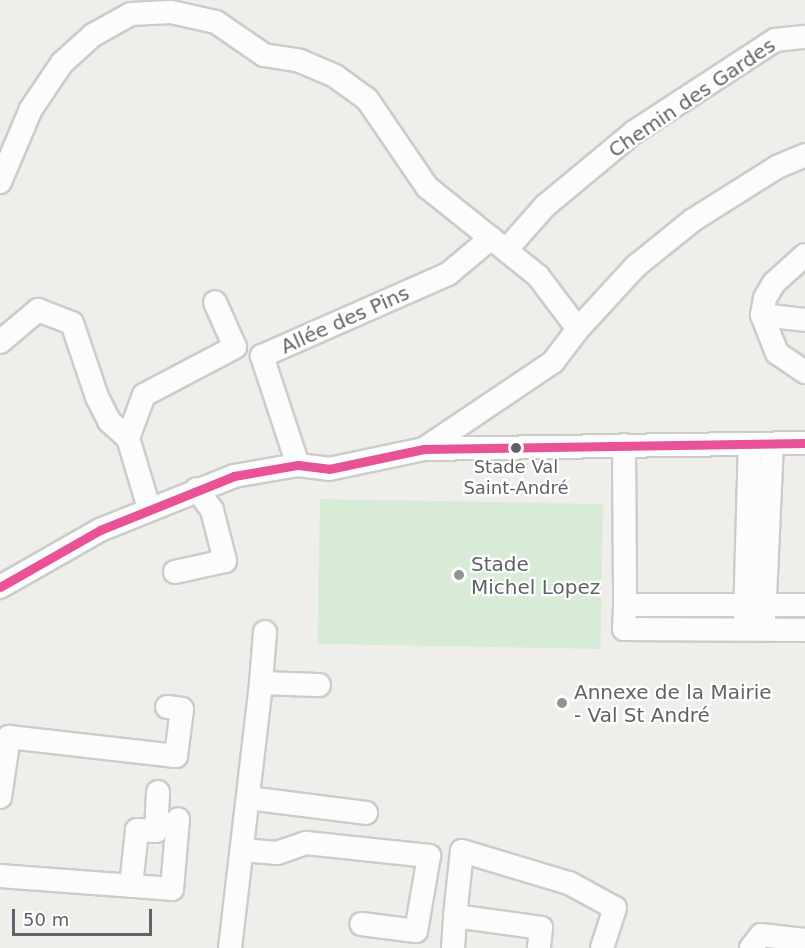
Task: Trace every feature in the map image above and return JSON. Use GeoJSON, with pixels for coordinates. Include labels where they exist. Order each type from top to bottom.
{"type":"FeatureCollection","features":[{"type":"Feature","properties":{"kind":"street"},"geometry":{"type":"LineString","coordinates":[[0,182],[31,109],[62,63],[93,34],[132,14],[171,12],[216,21],[264,55],[300,61],[335,76],[367,99],[427,187],[538,276],[578,329]]}},
{"type":"Feature","properties":{"kind":"street","name":"Chemin des Gardes"},"geometry":{"type":"LineString","coordinates":[[499,244],[634,132],[775,40],[805,37]]}},
{"type":"Feature","properties":{"kind":"street"},"geometry":{"type":"LineString","coordinates":[[424,449],[553,362],[578,329],[636,266],[693,220],[777,167],[805,155]]}},
{"type":"Feature","properties":{"kind":"street","name":"Allée des Pins"},"geometry":{"type":"LineString","coordinates":[[298,465],[262,356],[448,274],[499,244]]}},
{"type":"Feature","properties":{"kind":"street"},"geometry":{"type":"LineString","coordinates":[[805,255],[774,283],[765,298],[762,315],[777,352],[805,372]]}},
{"type":"Feature","properties":{"kind":"street"},"geometry":{"type":"LineString","coordinates":[[128,438],[144,395],[235,347],[215,302]]}},
{"type":"Feature","properties":{"kind":"street"},"geometry":{"type":"LineString","coordinates":[[0,342],[38,310],[72,323],[97,397],[109,421],[128,438],[149,508]]}},
{"type":"Feature","properties":{"kind":"street"},"geometry":{"type":"LineString","coordinates":[[762,315],[805,320]]}},
{"type":"Feature","properties":{"kind":"street"},"geometry":{"type":"LineString","coordinates":[[0,587],[100,530],[196,489],[234,476],[298,465],[329,469],[424,449],[805,443]]}},
{"type":"Feature","properties":{"kind":"street"},"geometry":{"type":"LineString","coordinates":[[754,630],[761,444]]}},
{"type":"Feature","properties":{"kind":"street"},"geometry":{"type":"LineString","coordinates":[[624,445],[624,629],[805,630]]}},
{"type":"Feature","properties":{"kind":"street"},"geometry":{"type":"LineString","coordinates":[[175,572],[225,561],[212,510],[196,489]]}},
{"type":"Feature","properties":{"kind":"street"},"geometry":{"type":"LineString","coordinates":[[624,605],[805,605]]}},
{"type":"Feature","properties":{"kind":"street"},"geometry":{"type":"LineString","coordinates":[[231,948],[265,633]]}},
{"type":"Feature","properties":{"kind":"street"},"geometry":{"type":"LineString","coordinates":[[261,683],[319,685]]}},
{"type":"Feature","properties":{"kind":"street"},"geometry":{"type":"LineString","coordinates":[[0,797],[9,737],[176,756],[182,710],[167,707]]}},
{"type":"Feature","properties":{"kind":"street"},"geometry":{"type":"LineString","coordinates":[[131,886],[138,830],[156,831],[159,792]]}},
{"type":"Feature","properties":{"kind":"street"},"geometry":{"type":"LineString","coordinates":[[248,798],[366,813]]}},
{"type":"Feature","properties":{"kind":"street"},"geometry":{"type":"LineString","coordinates":[[0,876],[172,889],[178,819]]}},
{"type":"Feature","properties":{"kind":"street"},"geometry":{"type":"LineString","coordinates":[[242,850],[277,853],[306,843],[429,856],[416,931],[361,924]]}},
{"type":"Feature","properties":{"kind":"street"},"geometry":{"type":"LineString","coordinates":[[453,948],[462,851],[569,883],[615,908],[602,948]]}},
{"type":"Feature","properties":{"kind":"street"},"geometry":{"type":"LineString","coordinates":[[455,916],[541,928],[539,948]]}},
{"type":"Feature","properties":{"kind":"street"},"geometry":{"type":"LineString","coordinates":[[751,948],[761,935],[805,940]]}},
{"type":"Feature","properties":{"kind":"green space","name":"Stade Michel Lopez"},"geometry":{"type":"Polygon","coordinates":[[[320,499],[603,504],[600,649],[317,644],[320,499]]]}},
{"type":"Feature","properties":{"kind":"transit line"},"geometry":{"type":"LineString","coordinates":[[0,587],[100,530],[234,476],[298,465],[329,469],[424,449],[805,443]]}},
{"type":"Feature","properties":{"kind":"place","name":"Stade Val Saint-André"},"geometry":{"type":"Point","coordinates":[516,448]}},
{"type":"Feature","properties":{"kind":"place","name":"Stade Michel Lopez"},"geometry":{"type":"Point","coordinates":[459,575]}},
{"type":"Feature","properties":{"kind":"place","name":"Annexe de la Mairie - Val St André"},"geometry":{"type":"Point","coordinates":[562,703]}}]}
